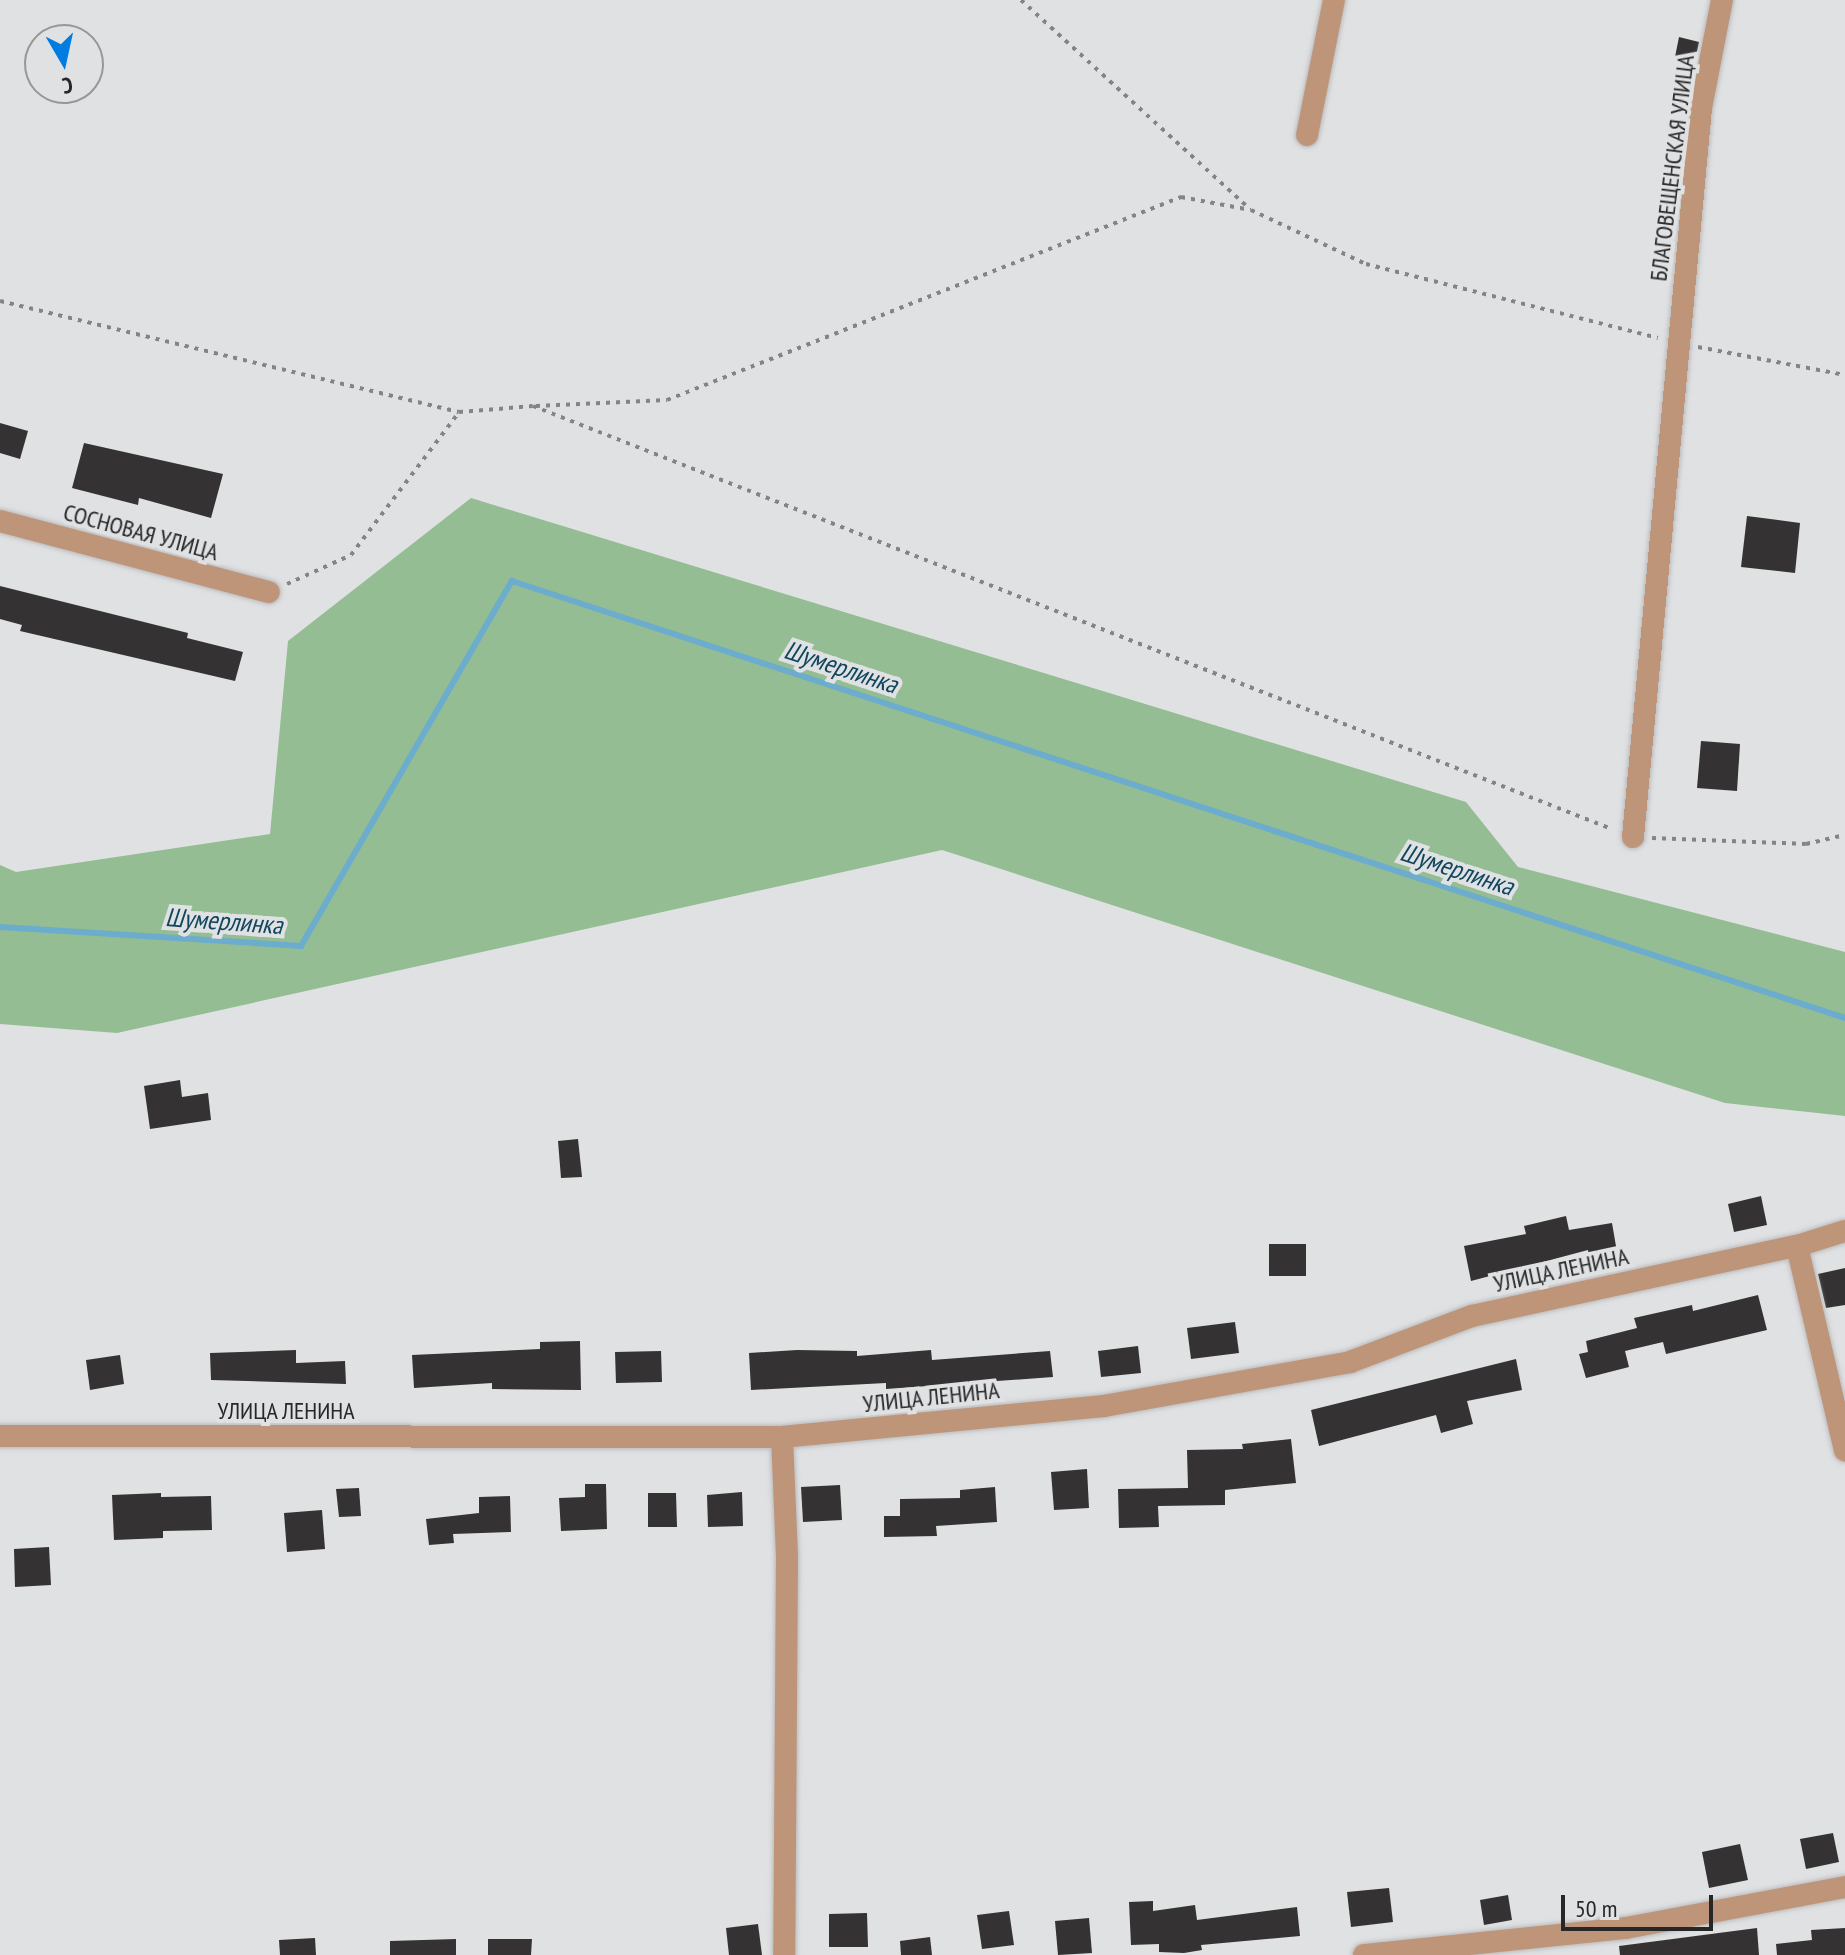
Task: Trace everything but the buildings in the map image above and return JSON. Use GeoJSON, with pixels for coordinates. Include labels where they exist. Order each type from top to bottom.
{"type":"FeatureCollection","features":[{"type":"Feature","properties":{"kind":"street"},"geometry":{"type":"LineString","coordinates":[[1307,135],[1334,0]]}},
{"type":"Feature","properties":{"kind":"street","name":"БЛАГОВЕЩЕНСКАЯ УЛИЦА"},"geometry":{"type":"LineString","coordinates":[[1633,837],[1701,108],[1722,0]]}},
{"type":"Feature","properties":{"kind":"street","name":"СОСНОВАЯ УЛИЦА"},"geometry":{"type":"LineString","coordinates":[[0,521],[269,592]]}},
{"type":"Feature","properties":{"kind":"street","name":"УЛИЦА ЛЕНИНА"},"geometry":{"type":"LineString","coordinates":[[0,1436],[782,1437],[1163,1398],[1350,1362],[1472,1316],[1797,1246],[1845,1231]]}},
{"type":"Feature","properties":{"kind":"street"},"geometry":{"type":"LineString","coordinates":[[1797,1246],[1845,1450]]}},
{"type":"Feature","properties":{"kind":"street"},"geometry":{"type":"LineString","coordinates":[[782,1437],[787,1558],[784,1955]]}},
{"type":"Feature","properties":{"kind":"street"},"geometry":{"type":"LineString","coordinates":[[1364,1955],[1626,1928],[1845,1887]]}},
{"type":"Feature","properties":{"kind":"path"},"geometry":{"type":"LineString","coordinates":[[1021,0],[1251,210]]}},
{"type":"Feature","properties":{"kind":"path"},"geometry":{"type":"LineString","coordinates":[[0,301],[459,412],[667,400],[1181,197],[1251,210],[1366,264],[1678,343],[1845,375]]}},
{"type":"Feature","properties":{"kind":"path"},"geometry":{"type":"LineString","coordinates":[[533,406],[1633,837],[1806,844],[1845,835]]}},
{"type":"Feature","properties":{"kind":"path"},"geometry":{"type":"LineString","coordinates":[[269,592],[351,555],[459,412]]}},
{"type":"Feature","properties":{"kind":"green space"},"geometry":{"type":"Polygon","coordinates":[[[471,498],[1466,802],[1518,867],[1845,952],[1845,1116],[1725,1103],[942,850],[117,1033],[0,1024],[0,865],[16,872],[270,834],[288,641],[471,498]]]}},
{"type":"Feature","properties":{"kind":"waterway","name":"Шумерлинка"},"geometry":{"type":"LineString","coordinates":[[0,927],[301,946],[512,581],[1845,1018]]}}]}
